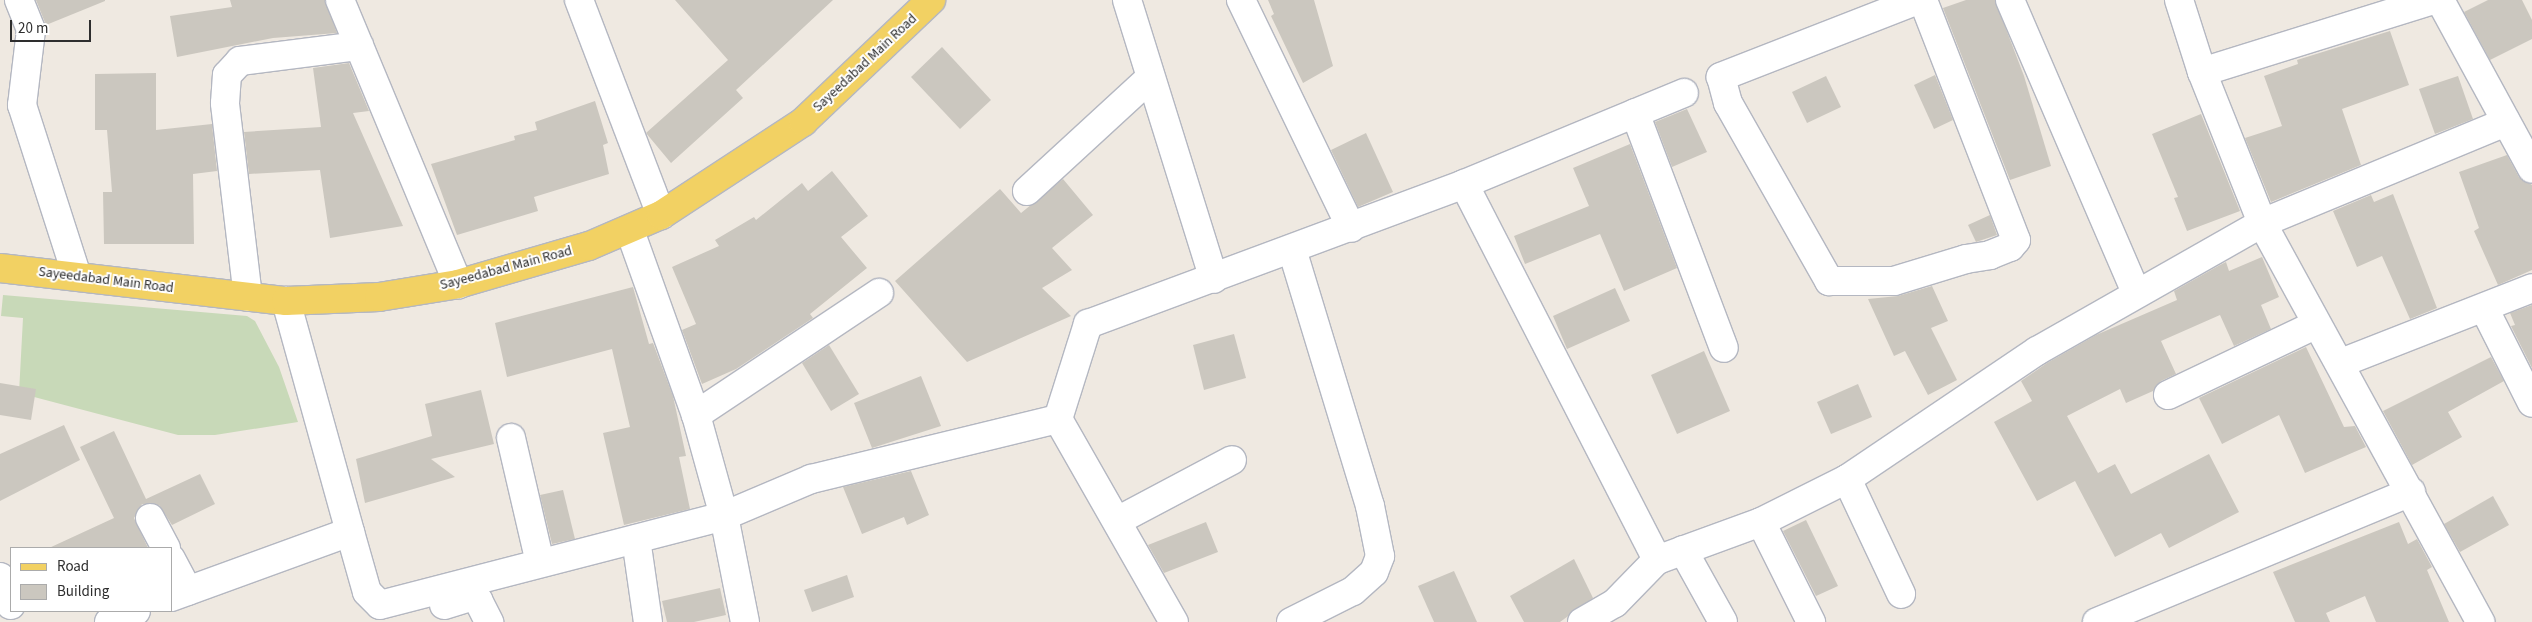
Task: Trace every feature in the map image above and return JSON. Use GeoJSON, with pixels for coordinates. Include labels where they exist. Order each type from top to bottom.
{"type":"FeatureCollection","features":[{"type":"Feature","properties":{"kind":"main road","name":"Sayeedabad Main Road"},"geometry":{"type":"LineString","coordinates":[[0,268],[286,301],[379,297],[458,284],[630,231],[661,215],[802,122],[931,0]]}},
{"type":"Feature","properties":{"kind":"street"},"geometry":{"type":"LineString","coordinates":[[19,0],[31,30],[22,105],[77,276]]}},
{"type":"Feature","properties":{"kind":"street"},"geometry":{"type":"LineString","coordinates":[[340,0],[458,284]]}},
{"type":"Feature","properties":{"kind":"street"},"geometry":{"type":"LineString","coordinates":[[579,0],[661,215]]}},
{"type":"Feature","properties":{"kind":"street"},"geometry":{"type":"LineString","coordinates":[[1127,0],[1214,279]]}},
{"type":"Feature","properties":{"kind":"street"},"geometry":{"type":"LineString","coordinates":[[1241,0],[1351,228]]}},
{"type":"Feature","properties":{"kind":"street"},"geometry":{"type":"LineString","coordinates":[[1918,0],[1876,6],[1721,77],[1720,84],[1829,281],[1846,284],[1894,281],[1966,259],[1990,256],[2010,247],[2016,240],[1923,0]]}},
{"type":"Feature","properties":{"kind":"street"},"geometry":{"type":"LineString","coordinates":[[2010,0],[2136,292]]}},
{"type":"Feature","properties":{"kind":"street"},"geometry":{"type":"LineString","coordinates":[[2179,0],[2202,72],[2262,222],[2315,325],[2341,363],[2480,622]]}},
{"type":"Feature","properties":{"kind":"street"},"geometry":{"type":"LineString","coordinates":[[2202,72],[2433,0]]}},
{"type":"Feature","properties":{"kind":"street"},"geometry":{"type":"LineString","coordinates":[[2440,0],[2532,169]]}},
{"type":"Feature","properties":{"kind":"street"},"geometry":{"type":"LineString","coordinates":[[248,297],[225,103],[227,75],[240,61],[359,46]]}},
{"type":"Feature","properties":{"kind":"street"},"geometry":{"type":"LineString","coordinates":[[1027,191],[1150,78]]}},
{"type":"Feature","properties":{"kind":"street"},"geometry":{"type":"LineString","coordinates":[[1174,622],[1058,419],[1088,324],[1351,228],[1464,184],[1684,92]]}},
{"type":"Feature","properties":{"kind":"street"},"geometry":{"type":"LineString","coordinates":[[1634,113],[1724,348]]}},
{"type":"Feature","properties":{"kind":"street"},"geometry":{"type":"LineString","coordinates":[[1582,622],[1615,603],[1657,560],[1761,522],[1847,479],[2037,351],[2136,292],[2262,222],[2506,122]]}},
{"type":"Feature","properties":{"kind":"street"},"geometry":{"type":"LineString","coordinates":[[1464,184],[1657,560]]}},
{"type":"Feature","properties":{"kind":"street"},"geometry":{"type":"LineString","coordinates":[[630,231],[696,415],[724,516],[745,622]]}},
{"type":"Feature","properties":{"kind":"street"},"geometry":{"type":"LineString","coordinates":[[1291,622],[1353,591],[1374,572],[1380,556],[1370,506],[1292,250]]}},
{"type":"Feature","properties":{"kind":"street"},"geometry":{"type":"LineString","coordinates":[[2341,363],[2532,288]]}},
{"type":"Feature","properties":{"kind":"street"},"geometry":{"type":"LineString","coordinates":[[696,415],[879,293]]}},
{"type":"Feature","properties":{"kind":"street"},"geometry":{"type":"LineString","coordinates":[[286,301],[367,592],[384,616]]}},
{"type":"Feature","properties":{"kind":"street"},"geometry":{"type":"LineString","coordinates":[[2484,308],[2532,403]]}},
{"type":"Feature","properties":{"kind":"street"},"geometry":{"type":"LineString","coordinates":[[2168,395],[2315,325]]}},
{"type":"Feature","properties":{"kind":"street"},"geometry":{"type":"LineString","coordinates":[[384,616],[540,562],[724,516],[811,479],[1058,419]]}},
{"type":"Feature","properties":{"kind":"street"},"geometry":{"type":"LineString","coordinates":[[511,438],[540,562]]}},
{"type":"Feature","properties":{"kind":"street"},"geometry":{"type":"LineString","coordinates":[[1117,522],[1232,460]]}},
{"type":"Feature","properties":{"kind":"street"},"geometry":{"type":"LineString","coordinates":[[1847,479],[1902,594]]}},
{"type":"Feature","properties":{"kind":"street"},"geometry":{"type":"LineString","coordinates":[[2097,622],[2411,492]]}},
{"type":"Feature","properties":{"kind":"street"},"geometry":{"type":"LineString","coordinates":[[150,518],[165,547]]}},
{"type":"Feature","properties":{"kind":"street"},"geometry":{"type":"LineString","coordinates":[[1761,522],[1811,622]]}},
{"type":"Feature","properties":{"kind":"street"},"geometry":{"type":"LineString","coordinates":[[172,563],[179,594],[350,532]]}},
{"type":"Feature","properties":{"kind":"street"},"geometry":{"type":"LineString","coordinates":[[636,539],[648,622]]}},
{"type":"Feature","properties":{"kind":"street"},"geometry":{"type":"LineString","coordinates":[[1683,550],[1723,622]]}},
{"type":"Feature","properties":{"kind":"street"},"geometry":{"type":"LineString","coordinates":[[0,577],[10,602]]}},
{"type":"Feature","properties":{"kind":"street"},"geometry":{"type":"LineString","coordinates":[[384,616],[470,597],[482,605],[489,622]]}},
{"type":"Feature","properties":{"kind":"street"},"geometry":{"type":"LineString","coordinates":[[109,622],[134,612]]}},
{"type":"Feature","properties":{"kind":"green space"},"geometry":{"type":"Polygon","coordinates":[[[3,295],[247,316],[255,321],[279,367],[298,422],[215,435],[178,435],[19,393],[23,318],[1,316],[3,295]]]}},
{"type":"Feature","properties":{"kind":"building"},"geometry":{"type":"Polygon","coordinates":[[[36,0],[105,0],[105,1],[46,25],[36,0]]]}},
{"type":"Feature","properties":{"kind":"building"},"geometry":{"type":"Polygon","coordinates":[[[230,0],[325,0],[337,33],[273,38],[177,57],[170,16],[232,7],[230,0]]]}},
{"type":"Feature","properties":{"kind":"building"},"geometry":{"type":"Polygon","coordinates":[[[675,0],[833,0],[736,90],[743,98],[671,163],[646,133],[728,60],[675,0]]]}},
{"type":"Feature","properties":{"kind":"building"},"geometry":{"type":"Polygon","coordinates":[[[1268,0],[1314,0],[1333,66],[1303,83],[1271,16],[1274,14],[1268,0]]]}},
{"type":"Feature","properties":{"kind":"building"},"geometry":{"type":"Polygon","coordinates":[[[1966,0],[1995,0],[2024,76],[2051,166],[2010,180],[1943,8],[1966,0]]]}},
{"type":"Feature","properties":{"kind":"building"},"geometry":{"type":"Polygon","coordinates":[[[2488,0],[2522,0],[2532,20],[2532,39],[2490,60],[2464,12],[2488,0]]]}},
{"type":"Feature","properties":{"kind":"building"},"geometry":{"type":"Polygon","coordinates":[[[2390,31],[2409,85],[2342,109],[2361,165],[2271,202],[2245,138],[2282,126],[2264,76],[2298,64],[2297,60],[2390,31]]]}},
{"type":"Feature","properties":{"kind":"building"},"geometry":{"type":"Polygon","coordinates":[[[942,47],[991,100],[960,129],[911,77],[942,47]]]}},
{"type":"Feature","properties":{"kind":"building"},"geometry":{"type":"Polygon","coordinates":[[[349,63],[369,111],[353,113],[403,226],[330,238],[320,170],[249,174],[244,132],[321,127],[313,68],[349,63]]]}},
{"type":"Feature","properties":{"kind":"building"},"geometry":{"type":"Polygon","coordinates":[[[156,73],[156,130],[212,124],[217,171],[193,174],[194,244],[104,244],[103,192],[112,192],[107,130],[95,130],[95,74],[156,73]]]}},
{"type":"Feature","properties":{"kind":"building"},"geometry":{"type":"Polygon","coordinates":[[[1935,75],[1953,120],[1934,129],[1914,85],[1935,75]]]}},
{"type":"Feature","properties":{"kind":"building"},"geometry":{"type":"Polygon","coordinates":[[[1826,76],[1841,107],[1807,123],[1792,92],[1826,76]]]}},
{"type":"Feature","properties":{"kind":"building"},"geometry":{"type":"Polygon","coordinates":[[[2458,76],[2473,119],[2435,134],[2419,89],[2458,76]]]}},
{"type":"Feature","properties":{"kind":"building"},"geometry":{"type":"Polygon","coordinates":[[[595,101],[608,143],[603,145],[609,174],[534,197],[538,211],[457,235],[431,164],[515,140],[514,136],[537,130],[535,122],[595,101]]]}},
{"type":"Feature","properties":{"kind":"building"},"geometry":{"type":"Polygon","coordinates":[[[1687,109],[1707,152],[1672,167],[1655,122],[1687,109]]]}},
{"type":"Feature","properties":{"kind":"building"},"geometry":{"type":"Polygon","coordinates":[[[2201,114],[2240,211],[2187,231],[2174,198],[2178,197],[2152,134],[2201,114]]]}},
{"type":"Feature","properties":{"kind":"building"},"geometry":{"type":"Polygon","coordinates":[[[1366,133],[1393,192],[1358,207],[1331,150],[1366,133]]]}},
{"type":"Feature","properties":{"kind":"building"},"geometry":{"type":"Polygon","coordinates":[[[1630,144],[1677,268],[1624,291],[1600,234],[1525,264],[1514,236],[1589,206],[1573,168],[1630,144]]]}},
{"type":"Feature","properties":{"kind":"building"},"geometry":{"type":"Polygon","coordinates":[[[2507,155],[2519,177],[2532,185],[2532,270],[2498,285],[2474,231],[2479,228],[2459,172],[2507,155]]]}},
{"type":"Feature","properties":{"kind":"building"},"geometry":{"type":"Polygon","coordinates":[[[832,171],[868,216],[841,237],[867,268],[810,314],[813,318],[736,369],[702,384],[682,330],[696,324],[672,267],[719,246],[715,240],[754,217],[756,220],[802,183],[808,191],[832,171]]]}},
{"type":"Feature","properties":{"kind":"building"},"geometry":{"type":"Polygon","coordinates":[[[1063,179],[1093,215],[1052,248],[1072,270],[1042,288],[1071,316],[967,362],[895,281],[1000,189],[1021,213],[1063,179]]]}},
{"type":"Feature","properties":{"kind":"building"},"geometry":{"type":"Polygon","coordinates":[[[2393,194],[2437,308],[2410,319],[2382,256],[2357,267],[2333,211],[2371,195],[2374,202],[2393,194]]]}},
{"type":"Feature","properties":{"kind":"building"},"geometry":{"type":"Polygon","coordinates":[[[1990,215],[1997,235],[1976,242],[1968,225],[1990,215]]]}},
{"type":"Feature","properties":{"kind":"building"},"geometry":{"type":"Polygon","coordinates":[[[2262,257],[2279,297],[2261,305],[2271,329],[2234,346],[2220,315],[2161,341],[2176,374],[2161,381],[2153,391],[2126,403],[2120,389],[2067,416],[2098,473],[2115,464],[2131,494],[2209,454],[2239,512],[2169,548],[2161,533],[2115,557],[2075,481],[2037,501],[1994,422],[2032,401],[2021,381],[2047,363],[2096,335],[2177,300],[2174,291],[2226,262],[2229,271],[2262,257]]]}},
{"type":"Feature","properties":{"kind":"building"},"geometry":{"type":"Polygon","coordinates":[[[1932,286],[1948,321],[1931,328],[1957,380],[1928,395],[1905,351],[1894,356],[1868,299],[1898,296],[1932,286]]]}},
{"type":"Feature","properties":{"kind":"building"},"geometry":{"type":"Polygon","coordinates":[[[633,287],[649,344],[653,343],[673,396],[686,456],[679,457],[690,509],[624,525],[603,433],[630,427],[612,349],[507,377],[495,323],[633,287]]]}},
{"type":"Feature","properties":{"kind":"building"},"geometry":{"type":"Polygon","coordinates":[[[1615,288],[1630,321],[1567,349],[1553,316],[1615,288]]]}},
{"type":"Feature","properties":{"kind":"building"},"geometry":{"type":"Polygon","coordinates":[[[2532,305],[2532,368],[2511,326],[2515,325],[2510,313],[2532,305]]]}},
{"type":"Feature","properties":{"kind":"building"},"geometry":{"type":"Polygon","coordinates":[[[1234,334],[1246,378],[1204,390],[1193,345],[1234,334]]]}},
{"type":"Feature","properties":{"kind":"building"},"geometry":{"type":"Polygon","coordinates":[[[829,345],[859,394],[831,411],[802,363],[829,345]]]}},
{"type":"Feature","properties":{"kind":"building"},"geometry":{"type":"Polygon","coordinates":[[[2306,347],[2344,427],[2355,426],[2366,447],[2305,473],[2279,415],[2222,444],[2199,398],[2306,347]]]}},
{"type":"Feature","properties":{"kind":"building"},"geometry":{"type":"Polygon","coordinates":[[[1704,351],[1730,411],[1677,434],[1651,375],[1704,351]]]}},
{"type":"Feature","properties":{"kind":"building"},"geometry":{"type":"Polygon","coordinates":[[[2491,357],[2504,381],[2448,412],[2462,437],[2412,465],[2383,411],[2491,357]]]}},
{"type":"Feature","properties":{"kind":"building"},"geometry":{"type":"Polygon","coordinates":[[[921,376],[941,426],[872,448],[854,403],[921,376]]]}},
{"type":"Feature","properties":{"kind":"building"},"geometry":{"type":"Polygon","coordinates":[[[0,383],[36,389],[31,420],[0,415],[0,383]]]}},
{"type":"Feature","properties":{"kind":"building"},"geometry":{"type":"Polygon","coordinates":[[[1858,384],[1872,417],[1831,434],[1817,402],[1858,384]]]}},
{"type":"Feature","properties":{"kind":"building"},"geometry":{"type":"Polygon","coordinates":[[[481,390],[494,444],[431,459],[455,477],[365,503],[356,459],[432,436],[425,404],[481,390]]]}},
{"type":"Feature","properties":{"kind":"building"},"geometry":{"type":"Polygon","coordinates":[[[64,425],[80,460],[0,501],[0,454],[64,425]]]}},
{"type":"Feature","properties":{"kind":"building"},"geometry":{"type":"Polygon","coordinates":[[[114,431],[146,499],[200,474],[215,504],[172,525],[159,505],[142,504],[134,518],[148,547],[51,547],[114,518],[80,447],[114,431]]]}},
{"type":"Feature","properties":{"kind":"building"},"geometry":{"type":"Polygon","coordinates":[[[911,471],[929,515],[907,525],[904,517],[862,534],[843,487],[911,471]]]}},
{"type":"Feature","properties":{"kind":"building"},"geometry":{"type":"Polygon","coordinates":[[[563,490],[575,539],[552,544],[540,495],[563,490]]]}},
{"type":"Feature","properties":{"kind":"building"},"geometry":{"type":"Polygon","coordinates":[[[2493,496],[2509,525],[2460,552],[2444,524],[2493,496]]]}},
{"type":"Feature","properties":{"kind":"building"},"geometry":{"type":"Polygon","coordinates":[[[1806,520],[1838,586],[1816,596],[1783,531],[1806,520]]]}},
{"type":"Feature","properties":{"kind":"building"},"geometry":{"type":"Polygon","coordinates":[[[1206,522],[1218,552],[1164,573],[1148,545],[1206,522]]]}},
{"type":"Feature","properties":{"kind":"building"},"geometry":{"type":"Polygon","coordinates":[[[2399,522],[2408,544],[2417,539],[2432,567],[2427,570],[2449,622],[2376,622],[2365,596],[2326,613],[2330,622],[2295,622],[2273,572],[2399,522]]]}},
{"type":"Feature","properties":{"kind":"building"},"geometry":{"type":"Polygon","coordinates":[[[1574,559],[1593,598],[1560,622],[1524,622],[1510,596],[1574,559]]]}},
{"type":"Feature","properties":{"kind":"building"},"geometry":{"type":"Polygon","coordinates":[[[1454,571],[1477,622],[1434,622],[1418,586],[1454,571]]]}},
{"type":"Feature","properties":{"kind":"building"},"geometry":{"type":"Polygon","coordinates":[[[847,575],[854,597],[812,612],[804,590],[847,575]]]}},
{"type":"Feature","properties":{"kind":"building"},"geometry":{"type":"Polygon","coordinates":[[[720,588],[726,615],[694,622],[667,622],[662,601],[720,588]]]}}]}
